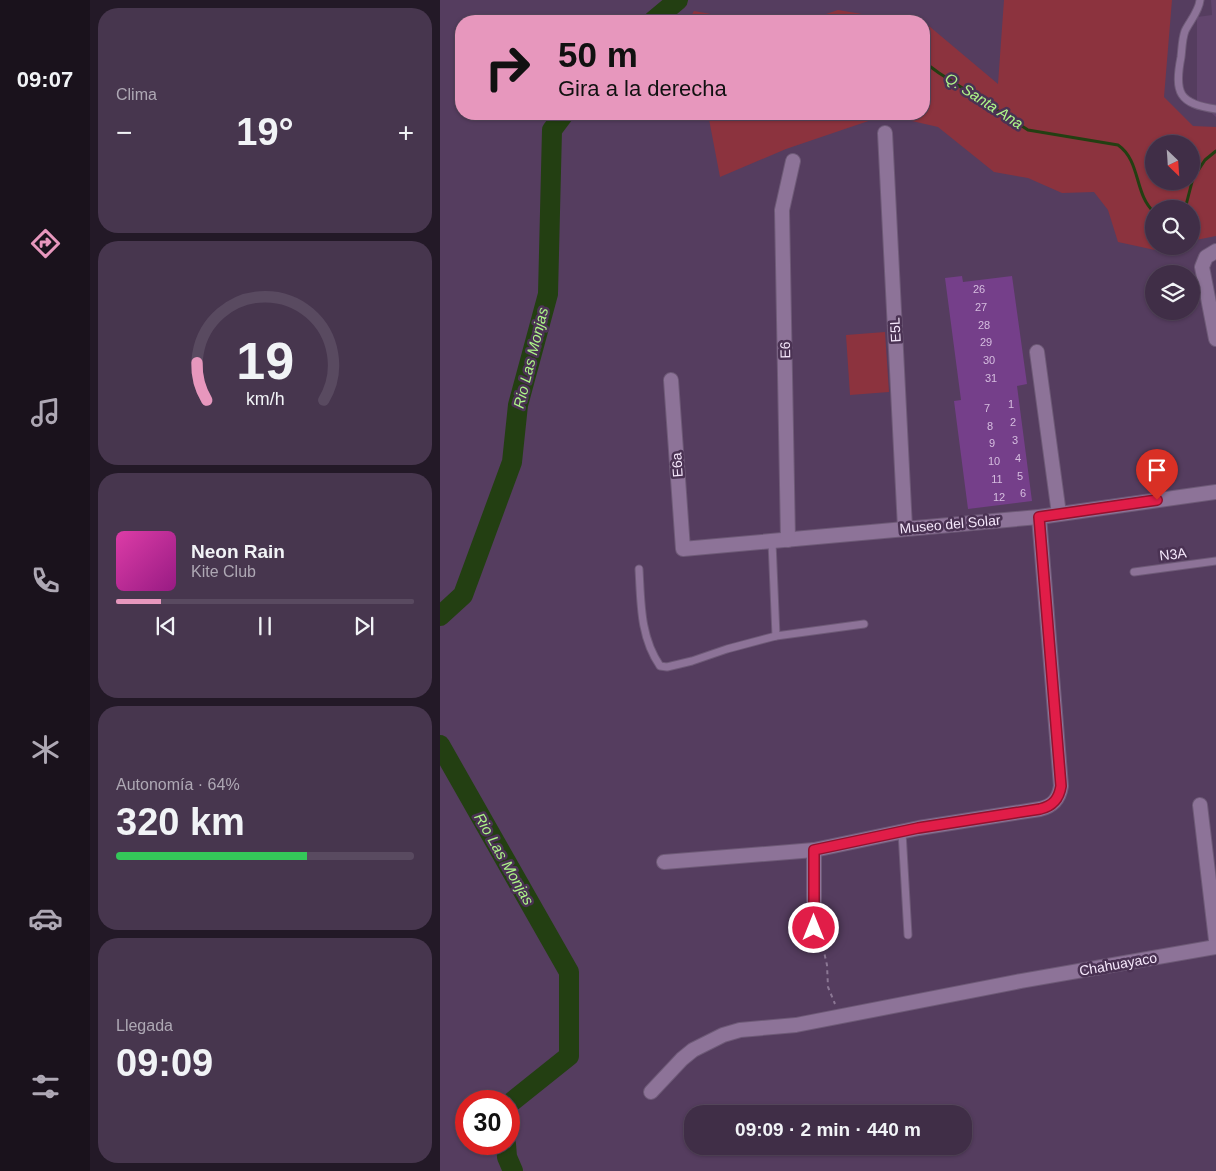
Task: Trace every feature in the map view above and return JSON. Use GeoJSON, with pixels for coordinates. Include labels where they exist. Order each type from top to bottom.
{"type":"FeatureCollection","features":[{"type":"Feature","properties":{"kind":"street","name":"E5L"},"geometry":{"type":"LineString","coordinates":[[885,133],[905,528]]}},
{"type":"Feature","properties":{"kind":"street","name":"E6"},"geometry":{"type":"LineString","coordinates":[[788,540],[782,210],[793,161]]}},
{"type":"Feature","properties":{"kind":"street"},"geometry":{"type":"LineString","coordinates":[[1216,250],[1206,257],[1202,267],[1216,339]]}},
{"type":"Feature","properties":{"kind":"street"},"geometry":{"type":"LineString","coordinates":[[1037,352],[1059,514]]}},
{"type":"Feature","properties":{"kind":"street","name":"E6a"},"geometry":{"type":"LineString","coordinates":[[671,380],[683,550]]}},
{"type":"Feature","properties":{"kind":"street","name":"Museo del Solar"},"geometry":{"type":"LineString","coordinates":[[683,550],[1039,517],[1216,492]]}},
{"type":"Feature","properties":{"kind":"street"},"geometry":{"type":"LineString","coordinates":[[664,862],[814,850],[918,828],[1046,808],[1057,799],[1060,793],[1059,763],[1039,517]]}},
{"type":"Feature","properties":{"kind":"street"},"geometry":{"type":"LineString","coordinates":[[1200,805],[1216,940]]}},
{"type":"Feature","properties":{"kind":"street"},"geometry":{"type":"LineString","coordinates":[[814,850],[814,928]]}},
{"type":"Feature","properties":{"kind":"street","name":"Chahuayaco"},"geometry":{"type":"LineString","coordinates":[[651,1092],[682,1059],[694,1050],[723,1035],[740,1030],[796,1025],[1021,980],[1216,947]]}},
{"type":"Feature","properties":{"kind":"lane"},"geometry":{"type":"LineString","coordinates":[[1200,0],[1200,6],[1184,33],[1177,76],[1181,95],[1194,105],[1216,109]]}},
{"type":"Feature","properties":{"kind":"lane"},"geometry":{"type":"LineString","coordinates":[[772,542],[776,636]]}},
{"type":"Feature","properties":{"kind":"lane","name":"N3A"},"geometry":{"type":"LineString","coordinates":[[1134,572],[1216,561]]}},
{"type":"Feature","properties":{"kind":"lane"},"geometry":{"type":"LineString","coordinates":[[639,569],[642,621],[647,642],[660,666],[666,667],[692,661],[727,649],[776,636],[864,624]]}},
{"type":"Feature","properties":{"kind":"lane"},"geometry":{"type":"LineString","coordinates":[[902,832],[908,935]]}},
{"type":"Feature","properties":{"kind":"path"},"geometry":{"type":"LineString","coordinates":[[814,928],[821,939],[824,950],[828,987],[832,999],[837,1008],[848,1015]]}},
{"type":"Feature","properties":{"kind":"shaded area"},"geometry":{"type":"Polygon","coordinates":[[[1004,0],[1172,0],[1164,97],[1193,126],[1216,127],[1216,236],[1200,239],[1200,200],[1145,200],[1145,248],[1118,242],[1108,210],[1094,192],[1062,193],[1028,178],[994,172],[938,127],[908,120],[930,120],[930,27],[998,84],[1004,0]]]}},
{"type":"Feature","properties":{"kind":"shaded area"},"geometry":{"type":"Polygon","coordinates":[[[1211,0],[1216,0],[1216,117],[1197,100],[1197,17],[1212,15],[1211,0]]]}},
{"type":"Feature","properties":{"kind":"shaded area"},"geometry":{"type":"Polygon","coordinates":[[[838,10],[868,15],[823,15],[838,10]]]}},
{"type":"Feature","properties":{"kind":"shaded area"},"geometry":{"type":"Polygon","coordinates":[[[694,11],[716,15],[692,15],[694,11]]]}},
{"type":"Feature","properties":{"kind":"shaded area"},"geometry":{"type":"Polygon","coordinates":[[[709,120],[871,120],[786,149],[720,177],[709,120]]]}},
{"type":"Feature","properties":{"kind":"shaded area"},"geometry":{"type":"Polygon","coordinates":[[[885,332],[889,392],[850,395],[846,335],[885,332]]]}},
{"type":"Feature","properties":{"kind":"building"},"geometry":{"type":"Polygon","coordinates":[[[962,276],[963,282],[1012,276],[1027,384],[1017,386],[1032,501],[968,509],[954,401],[961,400],[945,278],[962,276]]]}},
{"type":"Feature","properties":{"kind":"waterway","name":"Rio Las Monjas"},"geometry":{"type":"LineString","coordinates":[[660,15],[678,0]]}},
{"type":"Feature","properties":{"kind":"waterway","name":"Q. Santa Ana"},"geometry":{"type":"LineString","coordinates":[[930,66],[1028,130],[1118,145],[1131,160],[1145,200]]}},
{"type":"Feature","properties":{"kind":"waterway","name":"Rio Las Monjas"},"geometry":{"type":"LineString","coordinates":[[440,616],[463,595],[512,462],[518,405],[548,294],[552,130],[560,120]]}},
{"type":"Feature","properties":{"kind":"waterway","name":"Q. Santa Ana"},"geometry":{"type":"LineString","coordinates":[[1187,200],[1193,178],[1205,160],[1216,151]]}},
{"type":"Feature","properties":{"kind":"waterway","name":"Rio Las Monjas"},"geometry":{"type":"LineString","coordinates":[[440,745],[569,972],[569,1056],[520,1095]]}},
{"type":"Feature","properties":{"kind":"waterway"},"geometry":{"type":"LineString","coordinates":[[507,1155],[513,1171]]}},
{"type":"Feature","properties":{"kind":"route"},"geometry":{"type":"LineString","coordinates":[[814,928],[814,850],[918,828],[1046,808],[1057,799],[1061,786],[1059,780],[1039,517],[1157,500]]}}]}
